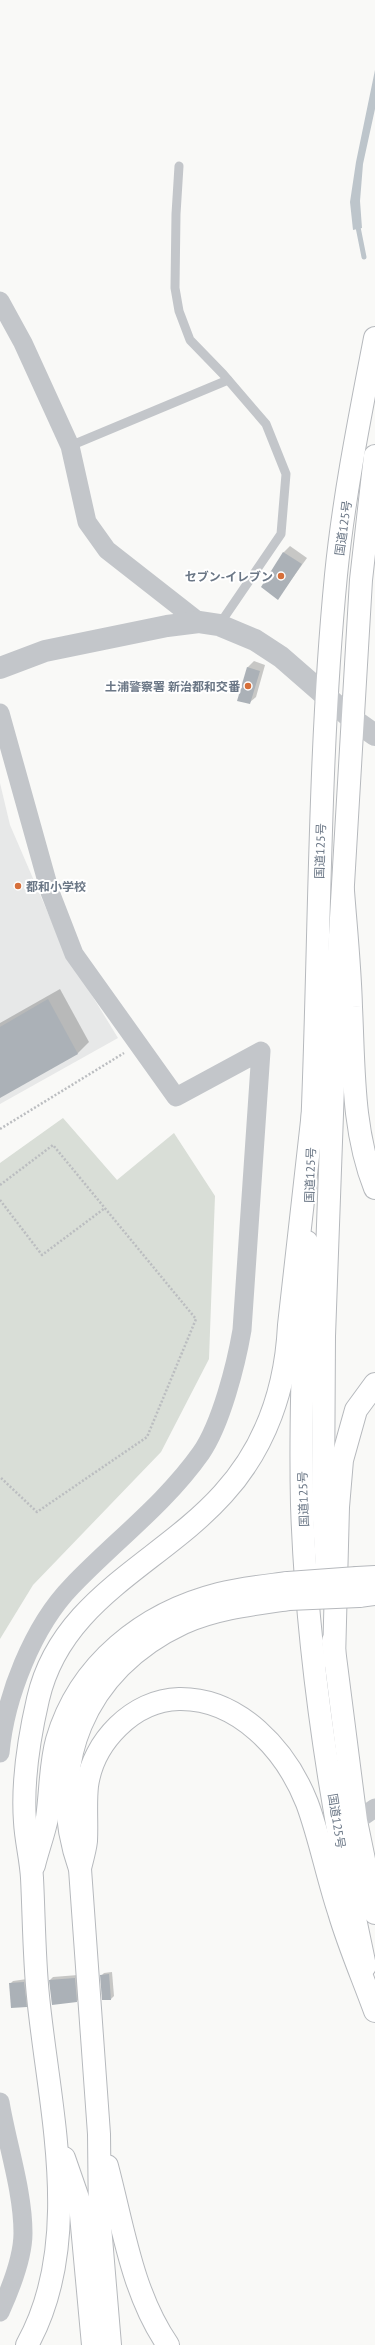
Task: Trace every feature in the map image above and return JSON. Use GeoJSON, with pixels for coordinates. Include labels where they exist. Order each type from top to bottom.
{"type":"FeatureCollection","features":[{"type":"Feature","properties":{"kind":"highway","name":"国道125号"},"geometry":{"type":"LineString","coordinates":[[375,338],[359,419],[337,574],[327,697],[320,851],[313,1112],[302,1416],[306,1570],[314,1667],[337,1828],[375,2010]]}},
{"type":"Feature","properties":{"kind":"highway","name":"国道125号"},"geometry":{"type":"LineString","coordinates":[[375,456],[361,580],[351,718],[344,891],[336,1003],[324,1336],[323,1503],[334,1660],[356,1821],[375,1913]]}},
{"type":"Feature","properties":{"kind":"highway"},"geometry":{"type":"LineString","coordinates":[[344,891],[351,1003],[355,1108],[367,1169],[375,1188]]}},
{"type":"Feature","properties":{"kind":"highway"},"geometry":{"type":"LineString","coordinates":[[27,2345],[46,2300],[57,2253],[59,2210],[56,2134],[37,1994],[32,1874],[25,1822],[25,1790],[30,1735],[39,1694],[56,1653],[84,1613],[101,1596],[186,1529],[224,1494],[254,1453],[274,1408],[283,1381],[287,1357],[289,1325],[313,1112]]}},
{"type":"Feature","properties":{"kind":"highway"},"geometry":{"type":"LineString","coordinates":[[334,1660],[338,1507],[342,1460],[356,1410],[375,1384]]}},
{"type":"Feature","properties":{"kind":"highway"},"geometry":{"type":"LineString","coordinates":[[32,1874],[47,1819],[52,1761],[62,1724],[80,1688],[103,1658],[137,1630],[173,1610],[219,1594],[367,1586]]}},
{"type":"Feature","properties":{"kind":"highway"},"geometry":{"type":"LineString","coordinates":[[110,2345],[100,2226],[99,2134],[80,1869],[70,1842],[66,1803],[67,1780],[76,1736],[89,1706],[103,1685],[128,1659],[162,1634],[184,1623],[208,1614],[289,1591]]}},
{"type":"Feature","properties":{"kind":"highway"},"geometry":{"type":"LineString","coordinates":[[80,1869],[86,1842],[87,1785],[96,1759],[113,1731],[126,1719],[142,1710],[176,1699],[194,1699],[211,1702],[230,1711],[263,1735],[294,1778],[306,1802],[339,1914],[375,2010]]}},
{"type":"Feature","properties":{"kind":"highway"},"geometry":{"type":"LineString","coordinates":[[56,2134],[80,2204],[93,2345]]}},
{"type":"Feature","properties":{"kind":"highway"},"geometry":{"type":"LineString","coordinates":[[99,2134],[134,2272],[153,2320],[168,2345]]}},
{"type":"Feature","properties":{"kind":"street"},"geometry":{"type":"LineString","coordinates":[[0,300],[23,343],[70,446],[86,522],[107,550],[209,624],[255,640],[281,657],[351,718],[375,735]]}},
{"type":"Feature","properties":{"kind":"street"},"geometry":{"type":"LineString","coordinates":[[0,668],[45,651],[166,626],[209,624]]}},
{"type":"Feature","properties":{"kind":"street"},"geometry":{"type":"LineString","coordinates":[[0,713],[50,892],[74,954],[176,1097],[261,1051],[244,1300],[238,1357],[227,1392],[202,1452],[156,1507],[72,1586],[46,1618],[24,1662],[1,1732],[0,1753]]}},
{"type":"Feature","properties":{"kind":"street"},"geometry":{"type":"LineString","coordinates":[[356,1821],[375,1808]]}},
{"type":"Feature","properties":{"kind":"street"},"geometry":{"type":"LineString","coordinates":[[0,2102],[21,2206],[23,2234],[12,2287],[0,2312]]}},
{"type":"Feature","properties":{"kind":"lane"},"geometry":{"type":"LineString","coordinates":[[179,166],[175,288],[179,311],[190,340],[228,380],[266,424],[286,474],[282,534],[209,624]]}},
{"type":"Feature","properties":{"kind":"lane"},"geometry":{"type":"LineString","coordinates":[[70,446],[228,380]]}},
{"type":"Feature","properties":{"kind":"path"},"geometry":{"type":"LineString","coordinates":[[0,1128],[138,1044]]}},
{"type":"Feature","properties":{"kind":"path"},"geometry":{"type":"LineString","coordinates":[[0,1185],[52,1145],[196,1319],[147,1436],[37,1512],[0,1477]]}},
{"type":"Feature","properties":{"kind":"path"},"geometry":{"type":"LineString","coordinates":[[0,1200],[42,1255],[105,1208]]}},
{"type":"Feature","properties":{"kind":"shaded area"},"geometry":{"type":"Polygon","coordinates":[[[375,70],[375,109],[363,164],[360,201],[362,228],[353,230],[350,202],[356,162],[375,70]]]}},
{"type":"Feature","properties":{"kind":"shaded area","name":"都和小学校"},"geometry":{"type":"Polygon","coordinates":[[[0,783],[10,825],[63,948],[118,1038],[0,1104],[0,783]]]}},
{"type":"Feature","properties":{"kind":"shaded area"},"geometry":{"type":"Polygon","coordinates":[[[63,1118],[117,1180],[174,1133],[215,1196],[209,1359],[161,1452],[33,1585],[0,1639],[0,1163],[63,1118]]]}},
{"type":"Feature","properties":{"kind":"building","name":"セブン-イレブン"},"geometry":{"type":"Polygon","coordinates":[[[283,552],[302,564],[278,600],[261,587],[283,552]]]}},
{"type":"Feature","properties":{"kind":"building"},"geometry":{"type":"Polygon","coordinates":[[[247,667],[260,671],[250,704],[237,701],[247,667]]]}},
{"type":"Feature","properties":{"kind":"building"},"geometry":{"type":"Polygon","coordinates":[[[48,999],[78,1054],[0,1098],[0,1027],[48,999]]]}},
{"type":"Feature","properties":{"kind":"building"},"geometry":{"type":"Polygon","coordinates":[[[109,1974],[111,2000],[102,2000],[100,1975],[109,1974]]]}},
{"type":"Feature","properties":{"kind":"building"},"geometry":{"type":"Polygon","coordinates":[[[75,1978],[77,2002],[52,2005],[49,1980],[75,1978]]]}},
{"type":"Feature","properties":{"kind":"building"},"geometry":{"type":"Polygon","coordinates":[[[24,1982],[27,2007],[11,2008],[9,1983],[24,1982]]]}},
{"type":"Feature","properties":{"kind":"waterway"},"geometry":{"type":"LineString","coordinates":[[357,222],[364,257]]}},
{"type":"Feature","properties":{"kind":"place","name":"セブン-イレブン"},"geometry":{"type":"Point","coordinates":[281,576]}},
{"type":"Feature","properties":{"kind":"place","name":"土浦警察署 新治都和交番"},"geometry":{"type":"Point","coordinates":[248,686]}},
{"type":"Feature","properties":{"kind":"place","name":"都和小学校"},"geometry":{"type":"Point","coordinates":[18,886]}}]}
